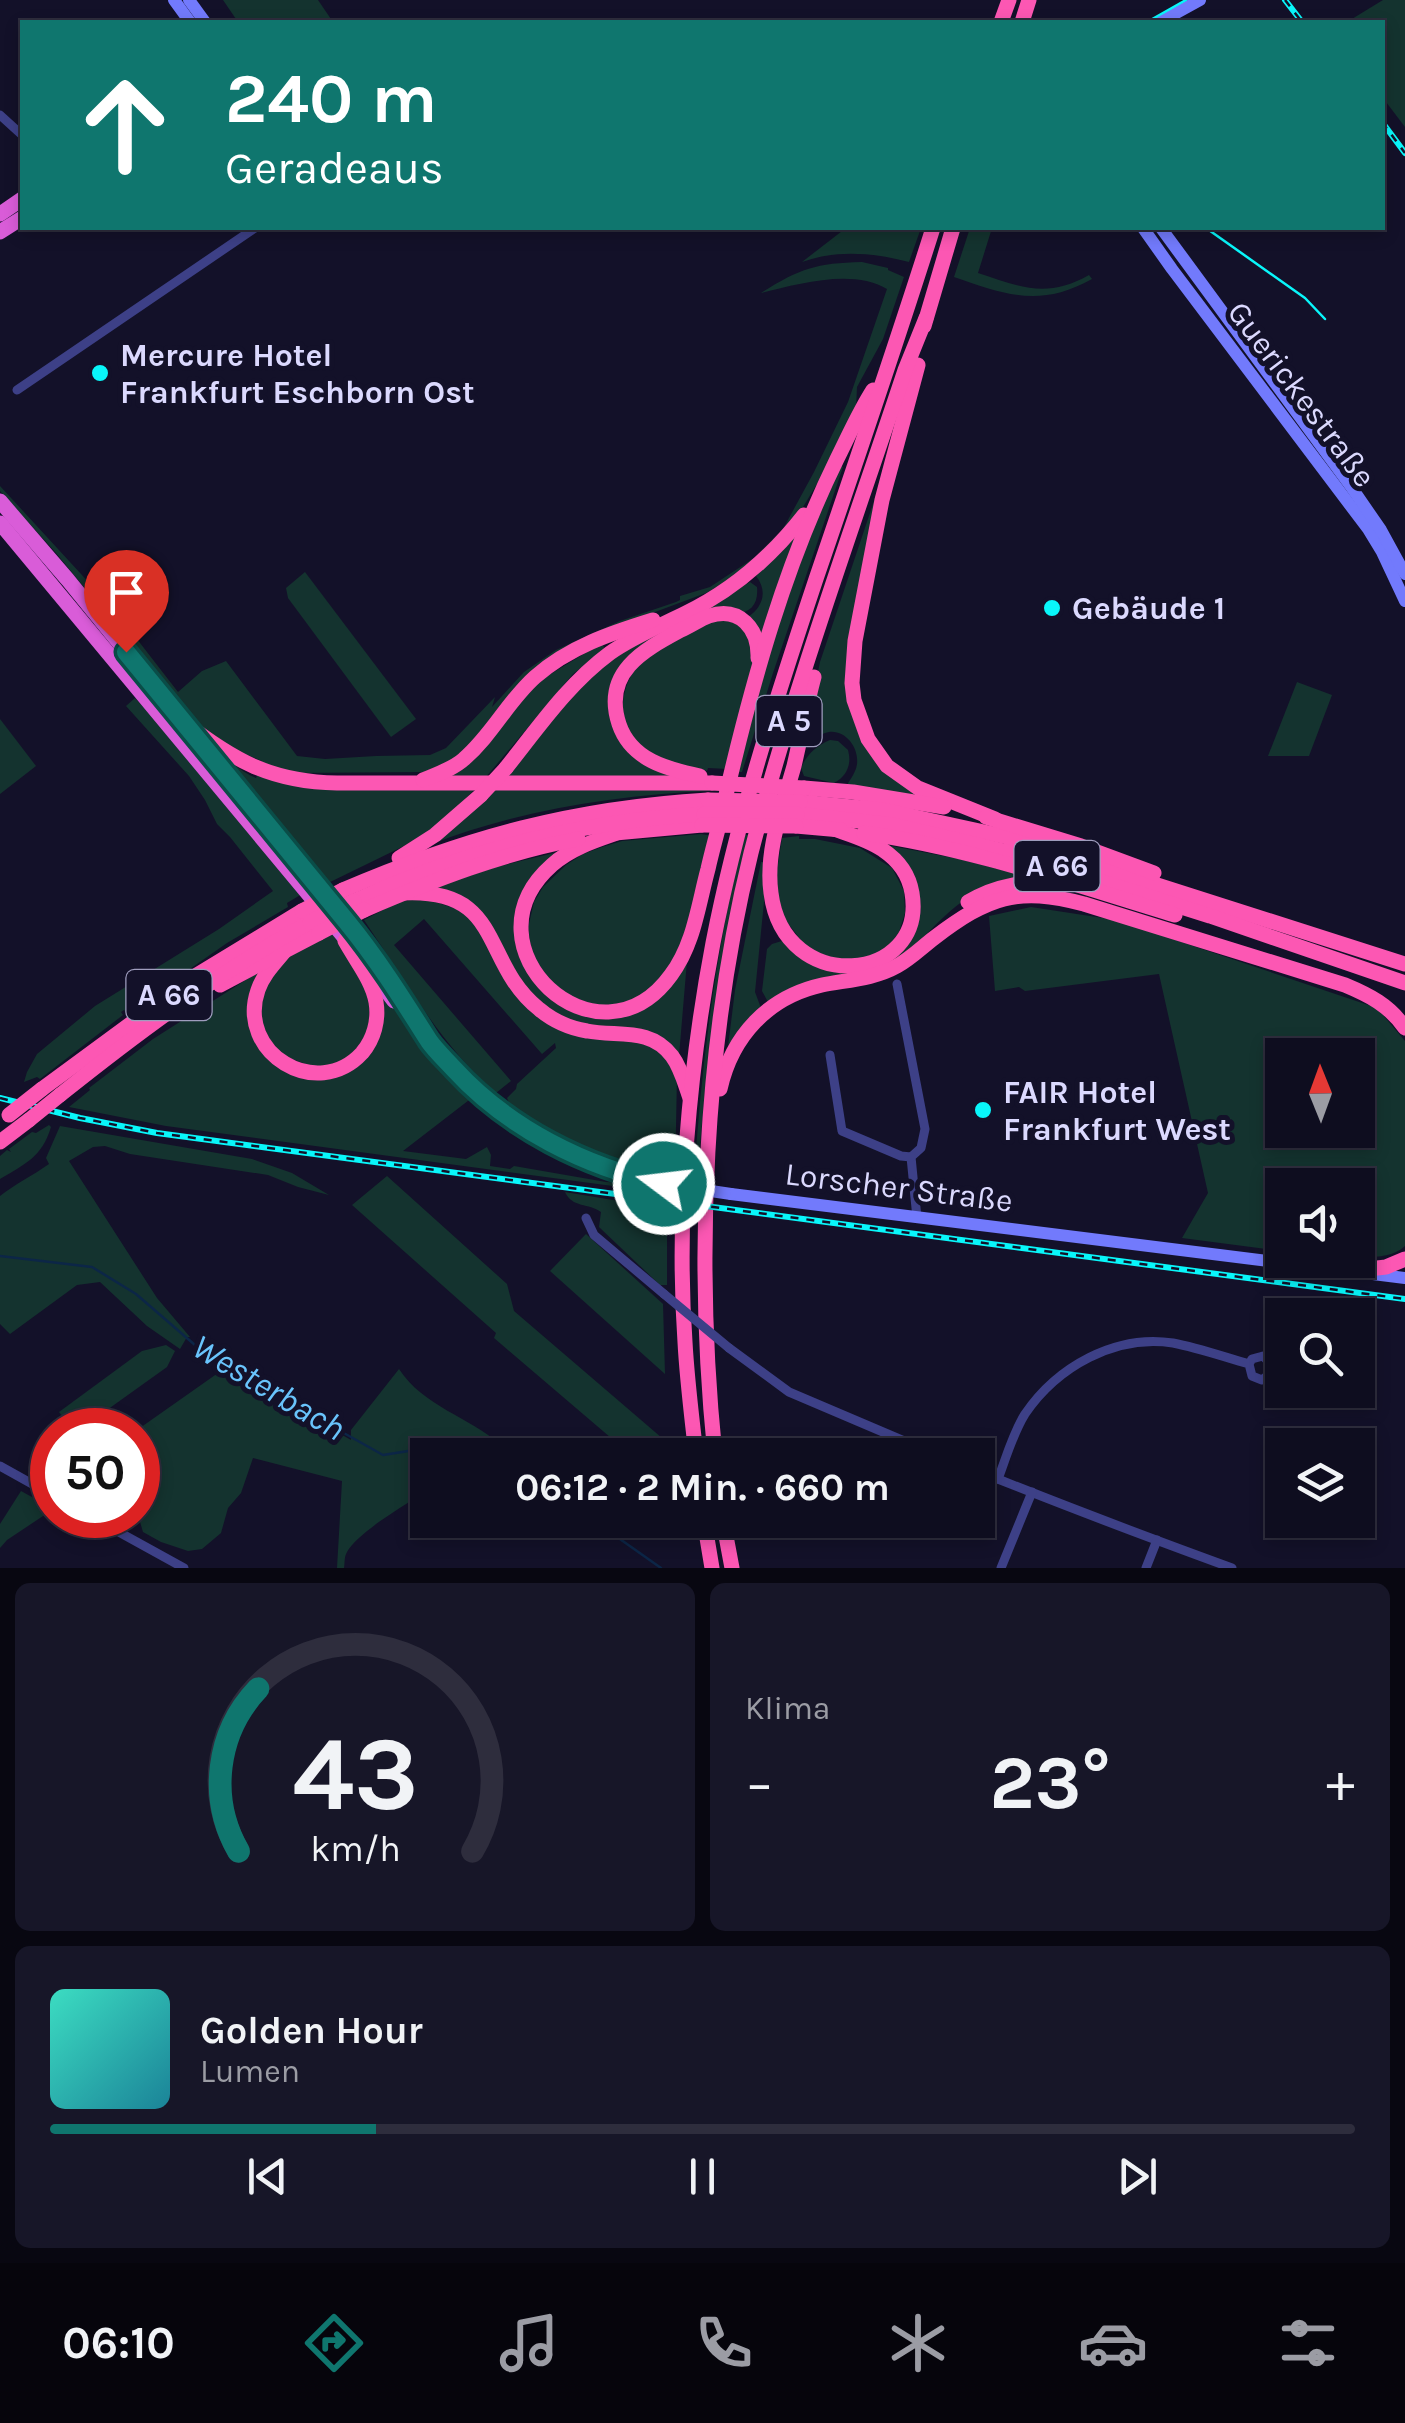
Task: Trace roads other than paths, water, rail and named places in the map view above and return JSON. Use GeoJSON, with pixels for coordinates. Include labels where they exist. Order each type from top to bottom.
{"type":"FeatureCollection","features":[{"type":"Feature","properties":{"kind":"highway","name":"A 5"},"geometry":{"type":"LineString","coordinates":[[694,1438],[683,1293],[685,1177],[700,1024],[718,918],[774,706],[933,230]]}},
{"type":"Feature","properties":{"kind":"highway","name":"A 5"},"geometry":{"type":"LineString","coordinates":[[713,1438],[706,1356],[706,1212],[712,1096],[729,965],[750,856],[789,721],[952,230]]}},
{"type":"Feature","properties":{"kind":"highway"},"geometry":{"type":"LineString","coordinates":[[926,318],[918,365],[882,500],[855,641],[854,700],[868,739],[887,766],[918,788],[995,819],[1112,857],[1269,919]]}},
{"type":"Feature","properties":{"kind":"highway"},"geometry":{"type":"LineString","coordinates":[[184,722],[240,761],[287,778],[314,782],[738,784],[799,807],[834,829],[880,847],[906,874],[912,892],[911,916],[899,943],[875,961],[853,967],[836,966],[805,953],[787,936],[773,906],[771,863],[774,838],[814,674],[918,365]]}},
{"type":"Feature","properties":{"kind":"highway"},"geometry":{"type":"LineString","coordinates":[[620,832],[591,842],[557,861],[540,878],[524,908],[522,940],[533,972],[554,995],[581,1009],[610,1012],[646,999],[667,980],[689,944],[784,584],[819,496],[862,408],[884,374]]}},
{"type":"Feature","properties":{"kind":"highway"},"geometry":{"type":"LineString","coordinates":[[345,941],[373,990],[377,1019],[371,1040],[358,1057],[340,1068],[308,1072],[288,1066],[271,1053],[259,1035],[254,1014],[257,993],[266,973],[310,922],[354,900],[435,836],[481,796],[588,671],[628,641],[691,611],[736,582],[781,544],[819,496]]}},
{"type":"Feature","properties":{"kind":"highway"},"geometry":{"type":"LineString","coordinates":[[0,502],[357,934],[430,1042]]}},
{"type":"Feature","properties":{"kind":"highway"},"geometry":{"type":"LineString","coordinates":[[2,526],[430,1042]]}},
{"type":"Feature","properties":{"kind":"highway"},"geometry":{"type":"LineString","coordinates":[[415,783],[465,759],[516,695],[558,660],[595,640],[704,602]]}},
{"type":"Feature","properties":{"kind":"highway"},"geometry":{"type":"LineString","coordinates":[[713,781],[659,766],[630,744],[617,716],[616,692],[622,677],[630,663],[649,647],[705,618],[725,614],[744,620],[756,636],[758,671]]}},
{"type":"Feature","properties":{"kind":"highway"},"geometry":{"type":"LineString","coordinates":[[403,894],[508,856],[705,813],[913,801],[995,819]]}},
{"type":"Feature","properties":{"kind":"highway","name":"A 66"},"geometry":{"type":"LineString","coordinates":[[799,807],[967,841],[1056,866],[1405,983]]}},
{"type":"Feature","properties":{"kind":"highway","name":"A 66"},"geometry":{"type":"LineString","coordinates":[[4,1118],[198,975],[354,900],[433,867],[520,841],[611,823],[799,807],[883,810],[1040,847],[1405,964]]}},
{"type":"Feature","properties":{"kind":"highway"},"geometry":{"type":"LineString","coordinates":[[834,829],[954,849],[1222,930],[1308,950]]}},
{"type":"Feature","properties":{"kind":"highway"},"geometry":{"type":"LineString","coordinates":[[717,836],[718,918]]}},
{"type":"Feature","properties":{"kind":"highway"},"geometry":{"type":"LineString","coordinates":[[930,941],[961,908],[990,891],[1035,883],[1089,889]]}},
{"type":"Feature","properties":{"kind":"highway"},"geometry":{"type":"LineString","coordinates":[[354,900],[427,893],[470,909],[535,1006],[582,1030],[643,1036],[658,1042],[677,1064],[692,1102]]}},
{"type":"Feature","properties":{"kind":"highway"},"geometry":{"type":"LineString","coordinates":[[710,1137],[726,1068],[738,1042],[756,1018],[799,991],[895,968],[972,911],[994,901],[1026,895],[1058,898],[1344,985],[1384,1005],[1405,1028]]}},
{"type":"Feature","properties":{"kind":"highway","name":"A 66"},"geometry":{"type":"LineString","coordinates":[[0,1142],[176,1006],[236,964],[310,922]]}},
{"type":"Feature","properties":{"kind":"highway"},"geometry":{"type":"LineString","coordinates":[[176,1006],[284,952]]}},
{"type":"Feature","properties":{"kind":"highway"},"geometry":{"type":"LineString","coordinates":[[1375,1268],[1405,1260]]}},
{"type":"Feature","properties":{"kind":"highway"},"geometry":{"type":"LineString","coordinates":[[707,1538],[712,1568]]}},
{"type":"Feature","properties":{"kind":"highway"},"geometry":{"type":"LineString","coordinates":[[726,1538],[732,1568]]}},
{"type":"Feature","properties":{"kind":"main road"},"geometry":{"type":"LineString","coordinates":[[1164,20],[1200,0]]}},
{"type":"Feature","properties":{"kind":"main road","name":"Guerickestraße"},"geometry":{"type":"LineString","coordinates":[[1144,230],[1368,528],[1405,601]]}},
{"type":"Feature","properties":{"kind":"main road","name":"Guerickestraße"},"geometry":{"type":"LineString","coordinates":[[1162,230],[1352,488],[1405,574]]}},
{"type":"Feature","properties":{"kind":"main road","name":"Lorscher Straße"},"geometry":{"type":"LineString","coordinates":[[430,1042],[492,1104],[548,1141],[610,1170],[664,1184],[731,1194],[1265,1260]]}},
{"type":"Feature","properties":{"kind":"main road","name":"Lorscher Straße"},"geometry":{"type":"LineString","coordinates":[[1375,1274],[1405,1278]]}},
{"type":"Feature","properties":{"kind":"street"},"geometry":{"type":"LineString","coordinates":[[0,115],[20,133]]}},
{"type":"Feature","properties":{"kind":"street"},"geometry":{"type":"LineString","coordinates":[[17,390],[252,230]]}},
{"type":"Feature","properties":{"kind":"street"},"geometry":{"type":"LineString","coordinates":[[830,1055],[842,1131],[900,1156],[911,1156],[921,1148],[925,1129],[897,984]]}},
{"type":"Feature","properties":{"kind":"street"},"geometry":{"type":"LineString","coordinates":[[911,1156],[917,1218]]}},
{"type":"Feature","properties":{"kind":"street"},"geometry":{"type":"LineString","coordinates":[[586,1218],[594,1235],[728,1348],[790,1392],[897,1438]]}},
{"type":"Feature","properties":{"kind":"street"},"geometry":{"type":"LineString","coordinates":[[998,1480],[1023,1417],[1041,1394],[1082,1360],[1126,1345],[1158,1342],[1249,1364]]}},
{"type":"Feature","properties":{"kind":"street"},"geometry":{"type":"LineString","coordinates":[[1263,1356],[1272,1365],[1272,1372],[1262,1380],[1252,1376],[1249,1364],[1263,1356]]}},
{"type":"Feature","properties":{"kind":"street"},"geometry":{"type":"LineString","coordinates":[[0,1466],[30,1483]]}},
{"type":"Feature","properties":{"kind":"street"},"geometry":{"type":"LineString","coordinates":[[995,1479],[1232,1568]]}},
{"type":"Feature","properties":{"kind":"street"},"geometry":{"type":"LineString","coordinates":[[1001,1568],[1032,1492]]}},
{"type":"Feature","properties":{"kind":"street"},"geometry":{"type":"LineString","coordinates":[[130,1538],[184,1568]]}},
{"type":"Feature","properties":{"kind":"street"},"geometry":{"type":"LineString","coordinates":[[1146,1568],[1156,1540]]}},
{"type":"Feature","properties":{"kind":"waterway","name":"Westerbach"},"geometry":{"type":"LineString","coordinates":[[0,1256],[92,1267],[136,1294],[210,1358],[383,1455],[410,1451]]}},
{"type":"Feature","properties":{"kind":"waterway","name":"Westerbach"},"geometry":{"type":"LineString","coordinates":[[618,1538],[661,1568]]}},
{"type":"Feature","properties":{"kind":"tram line"},"geometry":{"type":"LineString","coordinates":[[1151,20],[1186,0]]}},
{"type":"Feature","properties":{"kind":"tram line"},"geometry":{"type":"LineString","coordinates":[[1209,230],[1305,298],[1325,319]]}},
{"type":"Feature","properties":{"kind":"railway"},"geometry":{"type":"LineString","coordinates":[[1285,0],[1300,20]]}},
{"type":"Feature","properties":{"kind":"railway"},"geometry":{"type":"LineString","coordinates":[[1385,126],[1405,153]]}},
{"type":"Feature","properties":{"kind":"railway"},"geometry":{"type":"LineString","coordinates":[[0,1098],[157,1133],[1405,1299]]}},
{"type":"Feature","properties":{"kind":"place","name":"Mercure Hotel Frankfurt Eschborn Ost"},"geometry":{"type":"Point","coordinates":[100,373]}},
{"type":"Feature","properties":{"kind":"place","name":"Gebäude 1"},"geometry":{"type":"Point","coordinates":[1052,608]}},
{"type":"Feature","properties":{"kind":"place","name":"FAIR Hotel Frankfurt West"},"geometry":{"type":"Point","coordinates":[983,1110]}}]}
